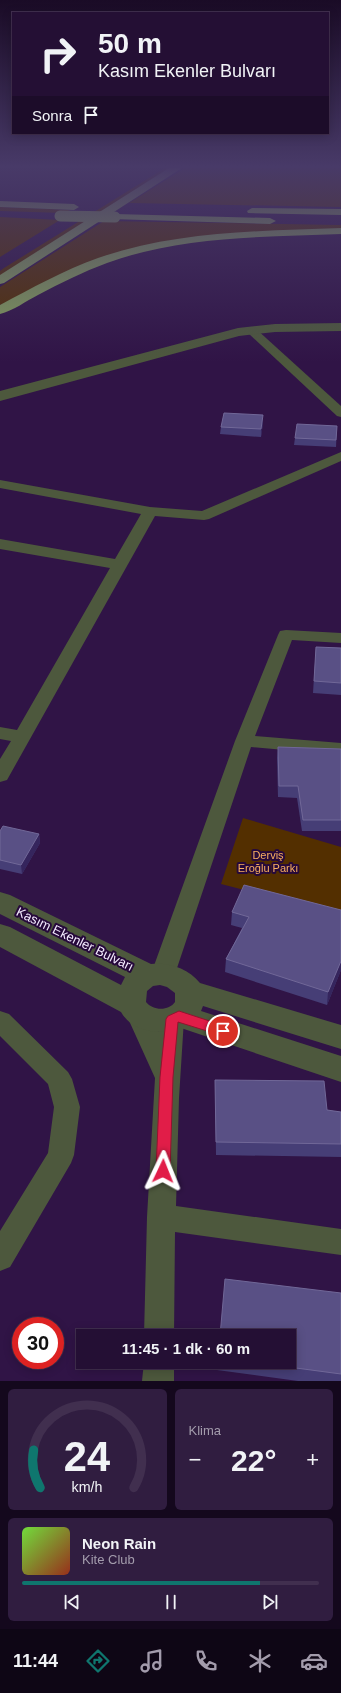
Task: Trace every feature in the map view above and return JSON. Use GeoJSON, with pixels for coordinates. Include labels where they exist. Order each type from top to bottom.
{"type":"FeatureCollection","features":[{"type":"Feature","properties":{"kind":"highway"},"geometry":{"type":"LineString","coordinates":[[7,263],[56,232]]}},
{"type":"Feature","properties":{"kind":"highway"},"geometry":{"type":"LineString","coordinates":[[0,280],[75,232]]}},
{"type":"Feature","properties":{"kind":"highway"},"geometry":{"type":"LineString","coordinates":[[0,310],[74,272],[104,260],[143,250],[216,238],[303,232]]}},
{"type":"Feature","properties":{"kind":"street"},"geometry":{"type":"LineString","coordinates":[[0,388],[239,324],[341,320]]}},
{"type":"Feature","properties":{"kind":"street"},"geometry":{"type":"LineString","coordinates":[[0,396],[215,338],[251,330],[341,327]]}},
{"type":"Feature","properties":{"kind":"street"},"geometry":{"type":"LineString","coordinates":[[251,330],[341,413]]}},
{"type":"Feature","properties":{"kind":"street"},"geometry":{"type":"LineString","coordinates":[[0,484],[150,511],[204,516],[341,456]]}},
{"type":"Feature","properties":{"kind":"street"},"geometry":{"type":"LineString","coordinates":[[0,776],[150,511]]}},
{"type":"Feature","properties":{"kind":"street"},"geometry":{"type":"LineString","coordinates":[[0,544],[120,565]]}},
{"type":"Feature","properties":{"kind":"street"},"geometry":{"type":"LineString","coordinates":[[156,975],[244,740],[286,635],[341,638]]}},
{"type":"Feature","properties":{"kind":"street"},"geometry":{"type":"LineString","coordinates":[[0,733],[23,737]]}},
{"type":"Feature","properties":{"kind":"street"},"geometry":{"type":"LineString","coordinates":[[244,740],[341,749]]}},
{"type":"Feature","properties":{"kind":"street","name":"Kasım Ekenler Bulvarı"},"geometry":{"type":"LineString","coordinates":[[0,902],[156,975]]}},
{"type":"Feature","properties":{"kind":"street","name":"Kasım Ekenler Bulvarı"},"geometry":{"type":"LineString","coordinates":[[0,934],[135,1009],[151,1020],[165,1021],[180,1009],[187,985],[177,977],[156,975],[143,978],[133,987],[130,998],[135,1009]]}},
{"type":"Feature","properties":{"kind":"street"},"geometry":{"type":"LineString","coordinates":[[135,1009],[167,1077]]}},
{"type":"Feature","properties":{"kind":"street"},"geometry":{"type":"LineString","coordinates":[[159,1329],[161,1217],[167,1077],[180,1009]]}},
{"type":"Feature","properties":{"kind":"street","name":"Kasım Ekenler Bulvarı"},"geometry":{"type":"LineString","coordinates":[[180,1009],[341,1037]]}},
{"type":"Feature","properties":{"kind":"street","name":"Kasım Ekenler Bulvarı"},"geometry":{"type":"LineString","coordinates":[[180,1009],[341,1069]]}},
{"type":"Feature","properties":{"kind":"street"},"geometry":{"type":"LineString","coordinates":[[0,1021],[59,1079],[67,1107],[61,1155],[0,1257]]}},
{"type":"Feature","properties":{"kind":"street"},"geometry":{"type":"LineString","coordinates":[[161,1217],[341,1242]]}},
{"type":"Feature","properties":{"kind":"street"},"geometry":{"type":"LineString","coordinates":[[158,1381],[159,1369]]}},
{"type":"Feature","properties":{"kind":"green space"},"geometry":{"type":"Polygon","coordinates":[[[0,232],[40,232],[0,257],[0,232]]]}},
{"type":"Feature","properties":{"kind":"green space"},"geometry":{"type":"Polygon","coordinates":[[[61,232],[69,232],[0,276],[0,271],[61,232]]]}},
{"type":"Feature","properties":{"kind":"green space"},"geometry":{"type":"Polygon","coordinates":[[[86,232],[255,232],[139,248],[0,305],[0,287],[86,232]]]}},
{"type":"Feature","properties":{"kind":"green space","name":"Derviş Eroğlu Parkı"},"geometry":{"type":"Polygon","coordinates":[[[243,818],[341,847],[341,915],[221,884],[243,818]]]}},
{"type":"Feature","properties":{"kind":"building"},"geometry":{"type":"Polygon","coordinates":[[[224,413],[263,415],[261,429],[221,427],[224,413]]]}},
{"type":"Feature","properties":{"kind":"building"},"geometry":{"type":"Polygon","coordinates":[[[297,424],[337,426],[336,440],[295,438],[297,424]]]}},
{"type":"Feature","properties":{"kind":"building"},"geometry":{"type":"Polygon","coordinates":[[[316,647],[341,648],[341,683],[314,681],[316,647]]]}},
{"type":"Feature","properties":{"kind":"building"},"geometry":{"type":"Polygon","coordinates":[[[278,747],[341,749],[341,820],[303,820],[298,786],[279,786],[278,747]]]}},
{"type":"Feature","properties":{"kind":"building"},"geometry":{"type":"Polygon","coordinates":[[[3,826],[39,834],[21,865],[0,860],[0,831],[3,826]]]}},
{"type":"Feature","properties":{"kind":"building"},"geometry":{"type":"Polygon","coordinates":[[[244,885],[341,910],[341,961],[328,992],[226,959],[249,917],[232,912],[244,885]]]}},
{"type":"Feature","properties":{"kind":"building"},"geometry":{"type":"Polygon","coordinates":[[[215,1080],[324,1081],[327,1110],[341,1112],[341,1144],[216,1142],[215,1080]]]}},
{"type":"Feature","properties":{"kind":"building"},"geometry":{"type":"Polygon","coordinates":[[[225,1279],[341,1293],[341,1374],[296,1368],[296,1329],[221,1329],[225,1279]]]}},
{"type":"Feature","properties":{"kind":"route"},"geometry":{"type":"LineString","coordinates":[[163,1171],[167,1077],[172,1019],[179,1016],[223,1031]]}}]}
